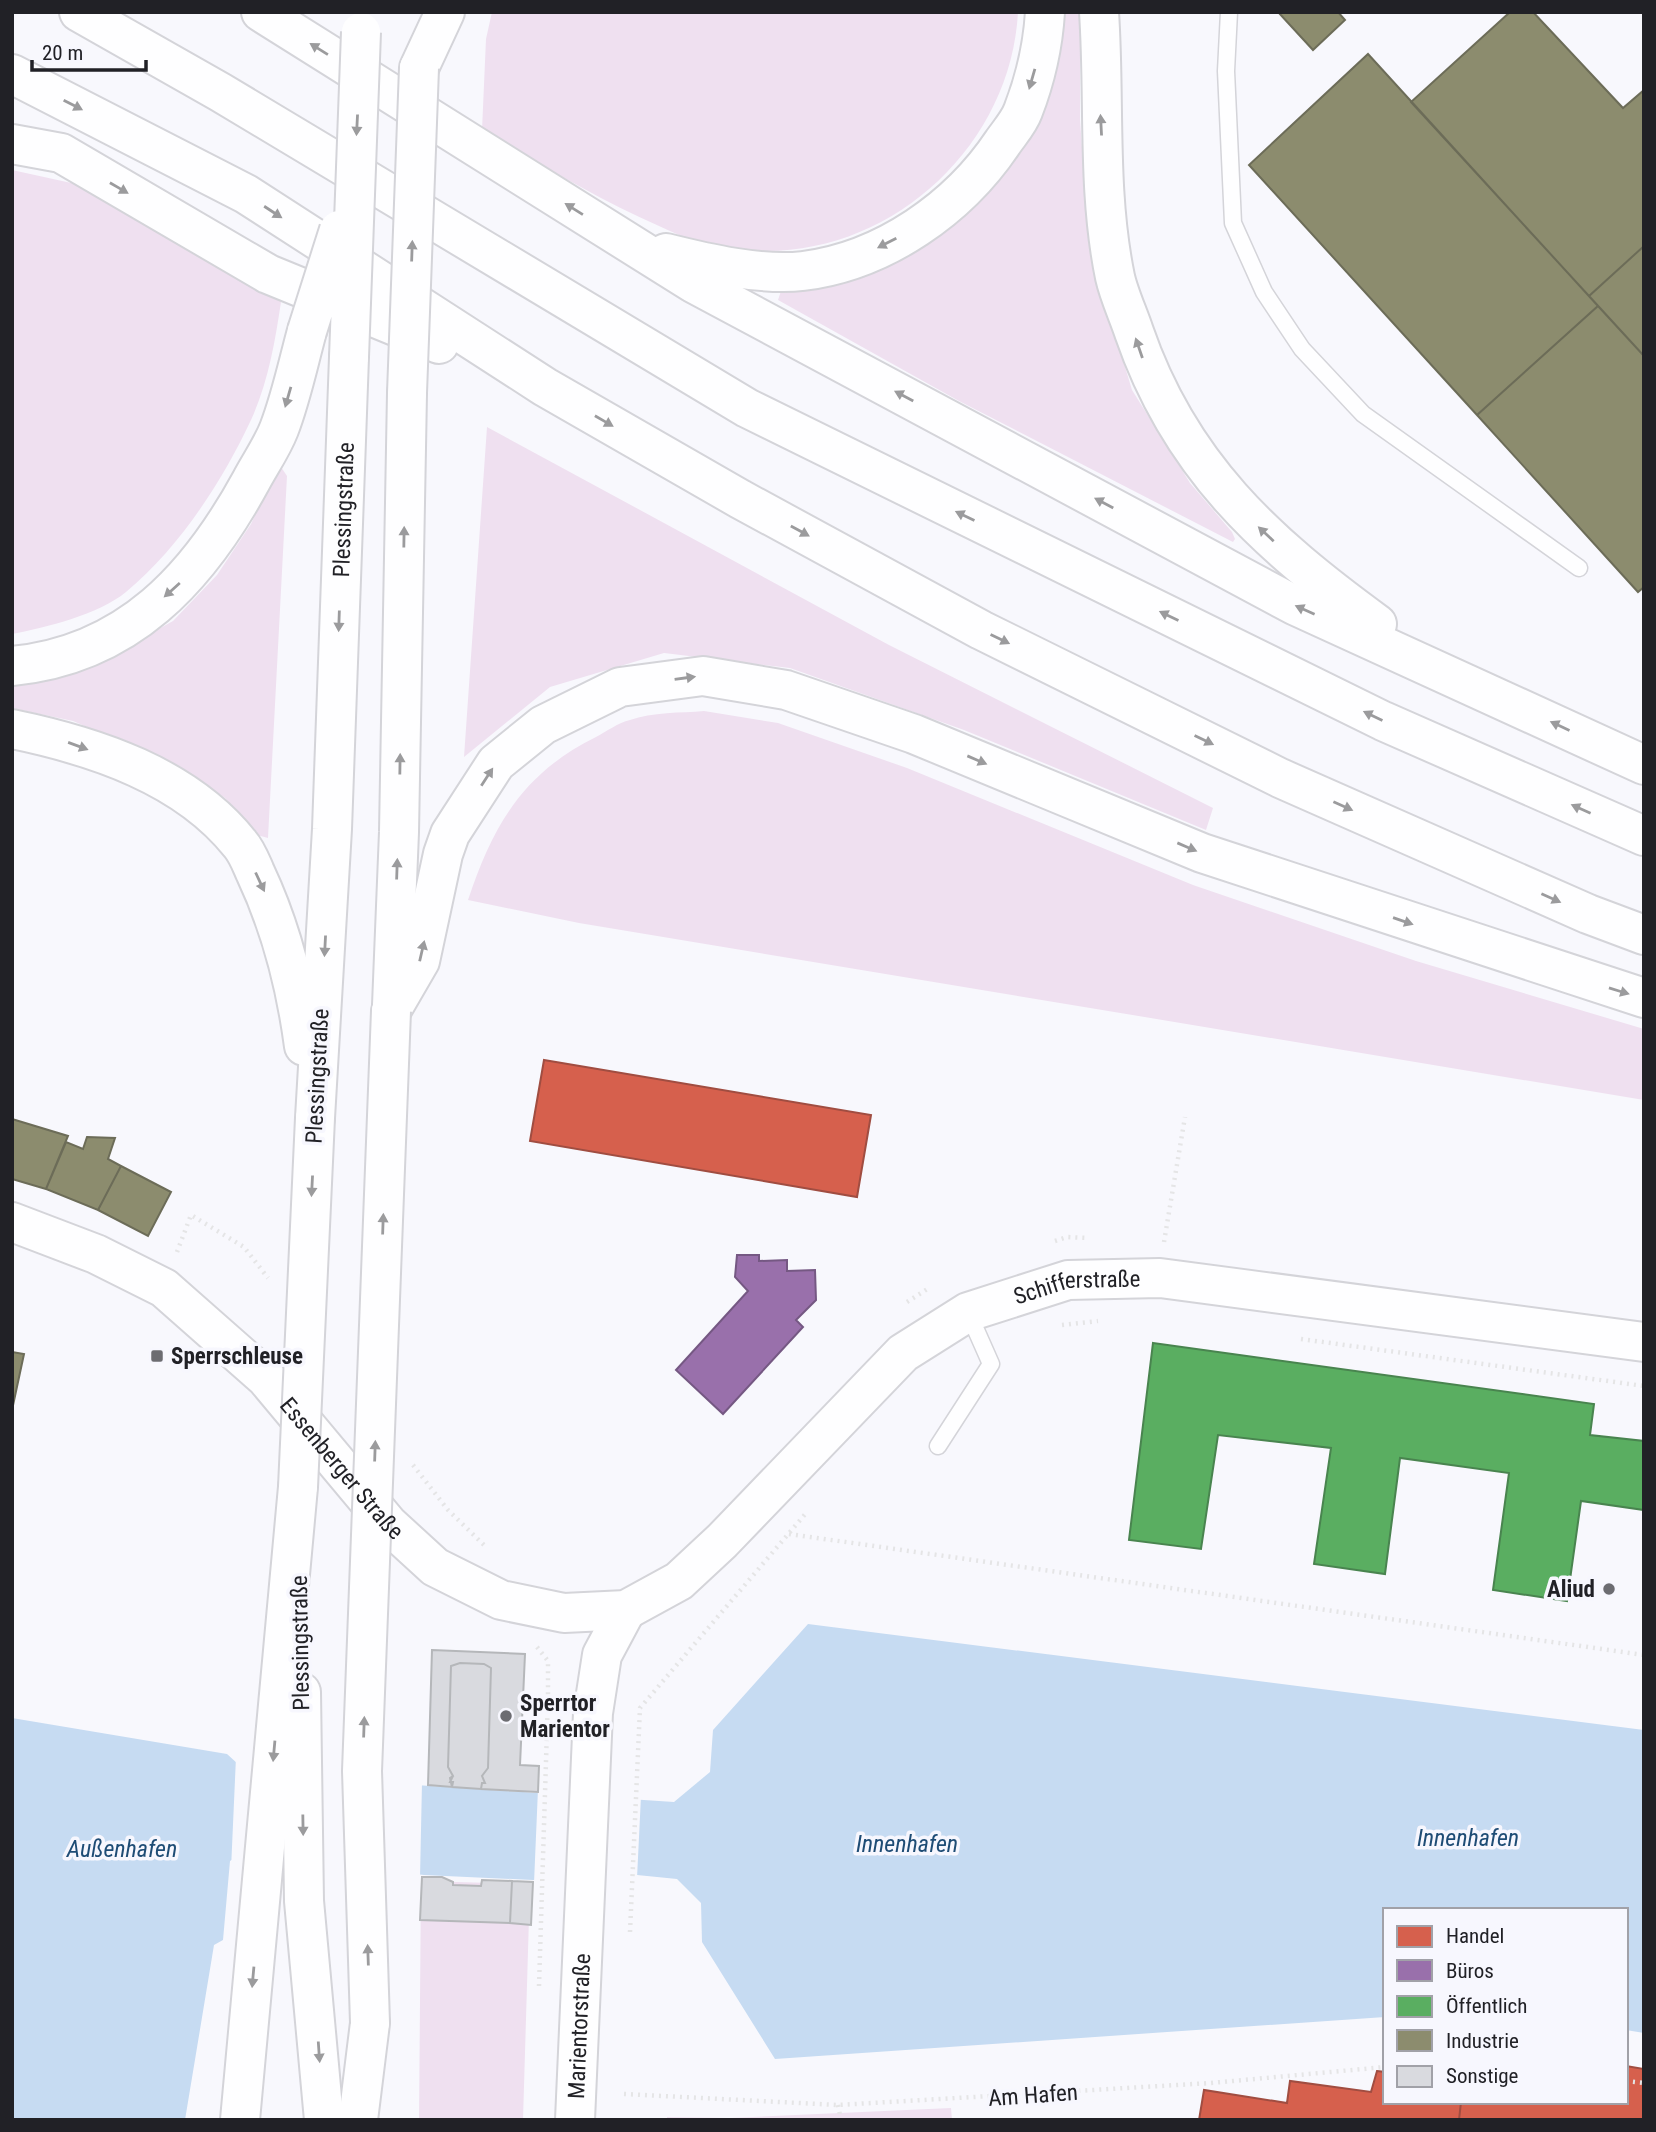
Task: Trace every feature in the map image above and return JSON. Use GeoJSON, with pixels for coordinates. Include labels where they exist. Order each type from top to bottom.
{"type":"FeatureCollection","features":[{"type":"Feature","properties":{"kind":"main road"},"geometry":{"type":"LineString","coordinates":[[79,12],[220,92],[747,408],[1383,721],[1644,836]]}},
{"type":"Feature","properties":{"kind":"main road"},"geometry":{"type":"LineString","coordinates":[[261,12],[693,283],[1296,606],[1435,667],[1644,765]]}},
{"type":"Feature","properties":{"kind":"main road"},"geometry":{"type":"LineString","coordinates":[[377,2120],[370,2023],[362,1771],[399,832],[407,393],[421,12]]}},
{"type":"Feature","properties":{"kind":"main road"},"geometry":{"type":"LineString","coordinates":[[419,68],[445,12]]}},
{"type":"Feature","properties":{"kind":"main road"},"geometry":{"type":"LineString","coordinates":[[632,245],[722,267],[803,271],[867,254],[926,223],[981,175],[1023,113],[1044,38],[1045,12]]}},
{"type":"Feature","properties":{"kind":"main road"},"geometry":{"type":"LineString","coordinates":[[1098,12],[1103,157],[1115,278],[1151,381],[1208,473],[1260,529],[1322,584],[1435,667]]}},
{"type":"Feature","properties":{"kind":"main road","name":"Plessingstraße"},"geometry":{"type":"LineString","coordinates":[[324,2120],[304,1901],[298,1487],[332,829],[361,22]]}},
{"type":"Feature","properties":{"kind":"main road"},"geometry":{"type":"LineString","coordinates":[[12,74],[246,194],[545,387],[740,499],[1006,642],[1280,778],[1588,914],[1644,935]]}},
{"type":"Feature","properties":{"kind":"main road"},"geometry":{"type":"LineString","coordinates":[[12,144],[61,153],[268,274],[545,387]]}},
{"type":"Feature","properties":{"kind":"main road"},"geometry":{"type":"LineString","coordinates":[[12,666],[44,663],[104,642],[152,607],[193,571],[226,526],[279,430],[354,184]]}},
{"type":"Feature","properties":{"kind":"main road"},"geometry":{"type":"LineString","coordinates":[[391,1011],[420,961],[443,854],[450,834],[496,763],[543,725],[621,687],[703,676],[786,690],[914,734],[1202,853],[1644,998]]}},
{"type":"Feature","properties":{"kind":"main road"},"geometry":{"type":"LineString","coordinates":[[12,729],[55,738],[127,764],[176,786],[223,825],[242,846],[272,909],[299,1006],[315,1118]]}},
{"type":"Feature","properties":{"kind":"main road","name":"Essenberger Straße"},"geometry":{"type":"LineString","coordinates":[[12,1222],[96,1254],[164,1288],[266,1378],[388,1524],[435,1567],[501,1600],[564,1613],[626,1610]]}},
{"type":"Feature","properties":{"kind":"main road","name":"Schifferstraße"},"geometry":{"type":"LineString","coordinates":[[626,1610],[679,1581],[722,1541],[903,1353],[968,1312],[1016,1294],[1068,1280],[1160,1278],[1644,1342]]}},
{"type":"Feature","properties":{"kind":"main road"},"geometry":{"type":"LineString","coordinates":[[240,2120],[298,1487]]}},
{"type":"Feature","properties":{"kind":"main road","name":"Marientorstraße"},"geometry":{"type":"LineString","coordinates":[[575,2120],[593,1718],[602,1655],[626,1610]]}},
{"type":"Feature","properties":{"kind":"main road"},"geometry":{"type":"LineString","coordinates":[[358,2120],[370,2023]]}},
{"type":"Feature","properties":{"kind":"lane"},"geometry":{"type":"LineString","coordinates":[[1229,12],[1226,71],[1233,223],[1264,292],[1302,349],[1363,414],[1579,569]]}},
{"type":"Feature","properties":{"kind":"lane"},"geometry":{"type":"LineString","coordinates":[[938,1446],[991,1364],[968,1312]]}},
{"type":"Feature","properties":{"kind":"path"},"geometry":{"type":"LineString","coordinates":[[1165,1237],[1185,1116]]}},
{"type":"Feature","properties":{"kind":"path"},"geometry":{"type":"LineString","coordinates":[[1042,1245],[1067,1237],[1095,1239]]}},
{"type":"Feature","properties":{"kind":"path"},"geometry":{"type":"LineString","coordinates":[[1150,1244],[1164,1245]]}},
{"type":"Feature","properties":{"kind":"path"},"geometry":{"type":"LineString","coordinates":[[897,1311],[916,1294],[940,1283]]}},
{"type":"Feature","properties":{"kind":"path"},"geometry":{"type":"LineString","coordinates":[[1056,1326],[1108,1319]]}},
{"type":"Feature","properties":{"kind":"path"},"geometry":{"type":"LineString","coordinates":[[1300,1339],[1644,1386]]}},
{"type":"Feature","properties":{"kind":"path"},"geometry":{"type":"LineString","coordinates":[[630,1932],[640,1708],[814,1505]]}},
{"type":"Feature","properties":{"kind":"path"},"geometry":{"type":"LineString","coordinates":[[789,1534],[1644,1655]]}},
{"type":"Feature","properties":{"kind":"path"},"geometry":{"type":"LineString","coordinates":[[541,1929],[548,1697]]}},
{"type":"Feature","properties":{"kind":"path","name":"Am Hafen"},"geometry":{"type":"LineString","coordinates":[[624,2094],[838,2105],[1198,2084],[1383,2067]]}},
{"type":"Feature","properties":{"kind":"path"},"geometry":{"type":"LineString","coordinates":[[838,2105],[841,2120]]}},
{"type":"Feature","properties":{"kind":"shaded area"},"geometry":{"type":"Polygon","coordinates":[[[492,12],[1018,12],[1011,60],[994,105],[970,145],[938,181],[901,210],[860,232],[814,246],[740,252],[707,246],[636,216],[569,181],[482,130],[486,39],[492,12]]]}},
{"type":"Feature","properties":{"kind":"shaded area"},"geometry":{"type":"Polygon","coordinates":[[[1062,12],[1080,12],[1080,120],[1087,217],[1101,287],[1132,390],[1190,483],[1232,532],[1235,539],[1233,542],[959,401],[778,300],[781,291],[935,237],[1062,12]]]}},
{"type":"Feature","properties":{"kind":"shaded area"},"geometry":{"type":"Polygon","coordinates":[[[12,170],[85,186],[185,239],[281,302],[266,377],[251,420],[213,490],[181,535],[145,575],[114,600],[72,619],[12,634],[12,170]]]}},
{"type":"Feature","properties":{"kind":"shaded area"},"geometry":{"type":"Polygon","coordinates":[[[487,427],[889,645],[1213,808],[1206,830],[964,730],[790,668],[664,653],[550,687],[464,757],[487,427]]]}},
{"type":"Feature","properties":{"kind":"shaded area"},"geometry":{"type":"Polygon","coordinates":[[[279,464],[287,476],[268,838],[257,835],[225,798],[180,767],[73,721],[12,708],[12,684],[44,681],[103,660],[173,621],[217,575],[251,524],[279,464]]]}},
{"type":"Feature","properties":{"kind":"shaded area"},"geometry":{"type":"Polygon","coordinates":[[[704,711],[778,723],[907,768],[1193,885],[1416,961],[1644,1029],[1644,1100],[579,923],[468,900],[500,825],[530,785],[549,767],[571,751],[626,721],[657,714],[704,711]]]}},
{"type":"Feature","properties":{"kind":"shaded area"},"geometry":{"type":"Polygon","coordinates":[[[421,1881],[530,1884],[523,2120],[419,2120],[421,1881]]]}},
{"type":"Feature","properties":{"kind":"shaded area"},"geometry":{"type":"Polygon","coordinates":[[[951,2108],[952,2120],[667,2120],[667,2117],[729,2118],[951,2108]]]}},
{"type":"Feature","properties":{"kind":"water","name":"Innenhafen"},"geometry":{"type":"Polygon","coordinates":[[[808,1624],[1644,1730],[1644,2033],[1628,2030],[1628,1908],[1383,1908],[1383,2017],[775,2059],[702,1942],[701,1903],[677,1879],[637,1875],[533,1880],[424,1875],[244,1853],[230,1861],[223,1940],[214,1945],[185,2120],[12,2120],[12,1718],[227,1754],[249,1774],[674,1802],[710,1772],[713,1730],[808,1624]]]}},
{"type":"Feature","properties":{"kind":"pier"},"geometry":{"type":"Polygon","coordinates":[[[236,1757],[251,1771],[422,1782],[420,1878],[245,1857],[233,1863],[230,1892],[236,1757]]]}},
{"type":"Feature","properties":{"kind":"pier"},"geometry":{"type":"Polygon","coordinates":[[[538,1789],[641,1796],[637,1878],[534,1883],[538,1789]]]}},
{"type":"Feature","properties":{"kind":"building: Handel"},"geometry":{"type":"Polygon","coordinates":[[[544,1060],[871,1115],[857,1197],[530,1141],[544,1060]]]}},
{"type":"Feature","properties":{"kind":"building: Handel"},"geometry":{"type":"Polygon","coordinates":[[[1628,2066],[1644,2069],[1644,2120],[1459,2120],[1461,2104],[1628,2104],[1628,2066]]]}},
{"type":"Feature","properties":{"kind":"building: Handel"},"geometry":{"type":"Polygon","coordinates":[[[1377,2071],[1383,2072],[1383,2104],[1461,2104],[1459,2120],[1199,2120],[1204,2090],[1287,2103],[1290,2081],[1371,2092],[1377,2071]]]}},
{"type":"Feature","properties":{"kind":"building: Büros"},"geometry":{"type":"Polygon","coordinates":[[[737,1255],[759,1255],[759,1261],[787,1260],[787,1271],[815,1270],[816,1300],[796,1320],[803,1327],[723,1414],[676,1370],[748,1291],[735,1277],[737,1255]]]}},
{"type":"Feature","properties":{"kind":"building: Öffentlich"},"geometry":{"type":"Polygon","coordinates":[[[1153,1343],[1594,1404],[1590,1435],[1644,1441],[1644,1510],[1581,1501],[1567,1601],[1493,1590],[1509,1473],[1400,1458],[1385,1574],[1314,1564],[1331,1448],[1218,1435],[1201,1549],[1129,1540],[1153,1343]]]}},
{"type":"Feature","properties":{"kind":"building: Industrie"},"geometry":{"type":"Polygon","coordinates":[[[1278,12],[1338,12],[1345,20],[1313,50],[1278,12]]]}},
{"type":"Feature","properties":{"kind":"building: Industrie"},"geometry":{"type":"Polygon","coordinates":[[[1510,12],[1533,12],[1623,108],[1644,90],[1644,246],[1589,296],[1411,102],[1510,12]]]}},
{"type":"Feature","properties":{"kind":"building: Industrie"},"geometry":{"type":"Polygon","coordinates":[[[1368,54],[1598,306],[1477,415],[1249,165],[1368,54]]]}},
{"type":"Feature","properties":{"kind":"building: Industrie"},"geometry":{"type":"Polygon","coordinates":[[[1644,246],[1644,356],[1589,296],[1644,246]]]}},
{"type":"Feature","properties":{"kind":"building: Industrie"},"geometry":{"type":"Polygon","coordinates":[[[1598,306],[1644,356],[1644,587],[1638,592],[1477,415],[1598,306]]]}},
{"type":"Feature","properties":{"kind":"building: Industrie"},"geometry":{"type":"Polygon","coordinates":[[[12,1119],[68,1136],[46,1189],[12,1179],[12,1119]]]}},
{"type":"Feature","properties":{"kind":"building: Industrie"},"geometry":{"type":"Polygon","coordinates":[[[87,1137],[115,1138],[108,1159],[121,1166],[98,1210],[46,1189],[66,1142],[83,1149],[87,1137]]]}},
{"type":"Feature","properties":{"kind":"building: Industrie"},"geometry":{"type":"Polygon","coordinates":[[[121,1166],[171,1192],[148,1236],[98,1210],[121,1166]]]}},
{"type":"Feature","properties":{"kind":"building: Industrie"},"geometry":{"type":"Polygon","coordinates":[[[12,1352],[24,1354],[12,1410],[12,1352]]]}},
{"type":"Feature","properties":{"kind":"building: Sonstige","name":"Sperrtor Marientor"},"geometry":{"type":"Polygon","coordinates":[[[432,1650],[525,1654],[520,1765],[539,1766],[538,1792],[481,1789],[482,1783],[485,1783],[482,1776],[488,1768],[491,1668],[484,1664],[460,1663],[451,1666],[448,1767],[453,1776],[450,1778],[452,1787],[428,1785],[432,1650]]]}},
{"type":"Feature","properties":{"kind":"building: Sonstige"},"geometry":{"type":"Polygon","coordinates":[[[460,1663],[484,1664],[491,1668],[488,1768],[482,1776],[485,1783],[482,1783],[481,1789],[452,1787],[453,1782],[450,1782],[453,1776],[448,1767],[451,1666],[460,1663]]]}},
{"type":"Feature","properties":{"kind":"building: Sonstige"},"geometry":{"type":"Polygon","coordinates":[[[422,1877],[442,1877],[453,1882],[453,1885],[481,1886],[482,1880],[512,1881],[510,1923],[420,1920],[422,1877]]]}},
{"type":"Feature","properties":{"kind":"building: Sonstige"},"geometry":{"type":"Polygon","coordinates":[[[512,1881],[533,1882],[531,1925],[510,1923],[512,1881]]]}},
{"type":"Feature","properties":{"kind":"place","name":"Sperrschleuse"},"geometry":{"type":"Point","coordinates":[157,1356]}},
{"type":"Feature","properties":{"kind":"place","name":"Aliud"},"geometry":{"type":"Point","coordinates":[1609,1589]}},
{"type":"Feature","properties":{"kind":"place","name":"Sperrtor Marientor"},"geometry":{"type":"Point","coordinates":[506,1716]}},
{"type":"Feature","properties":{"kind":"water label","name":"Außenhafen"},"geometry":{"type":"Point","coordinates":[122,1849]}}]}
